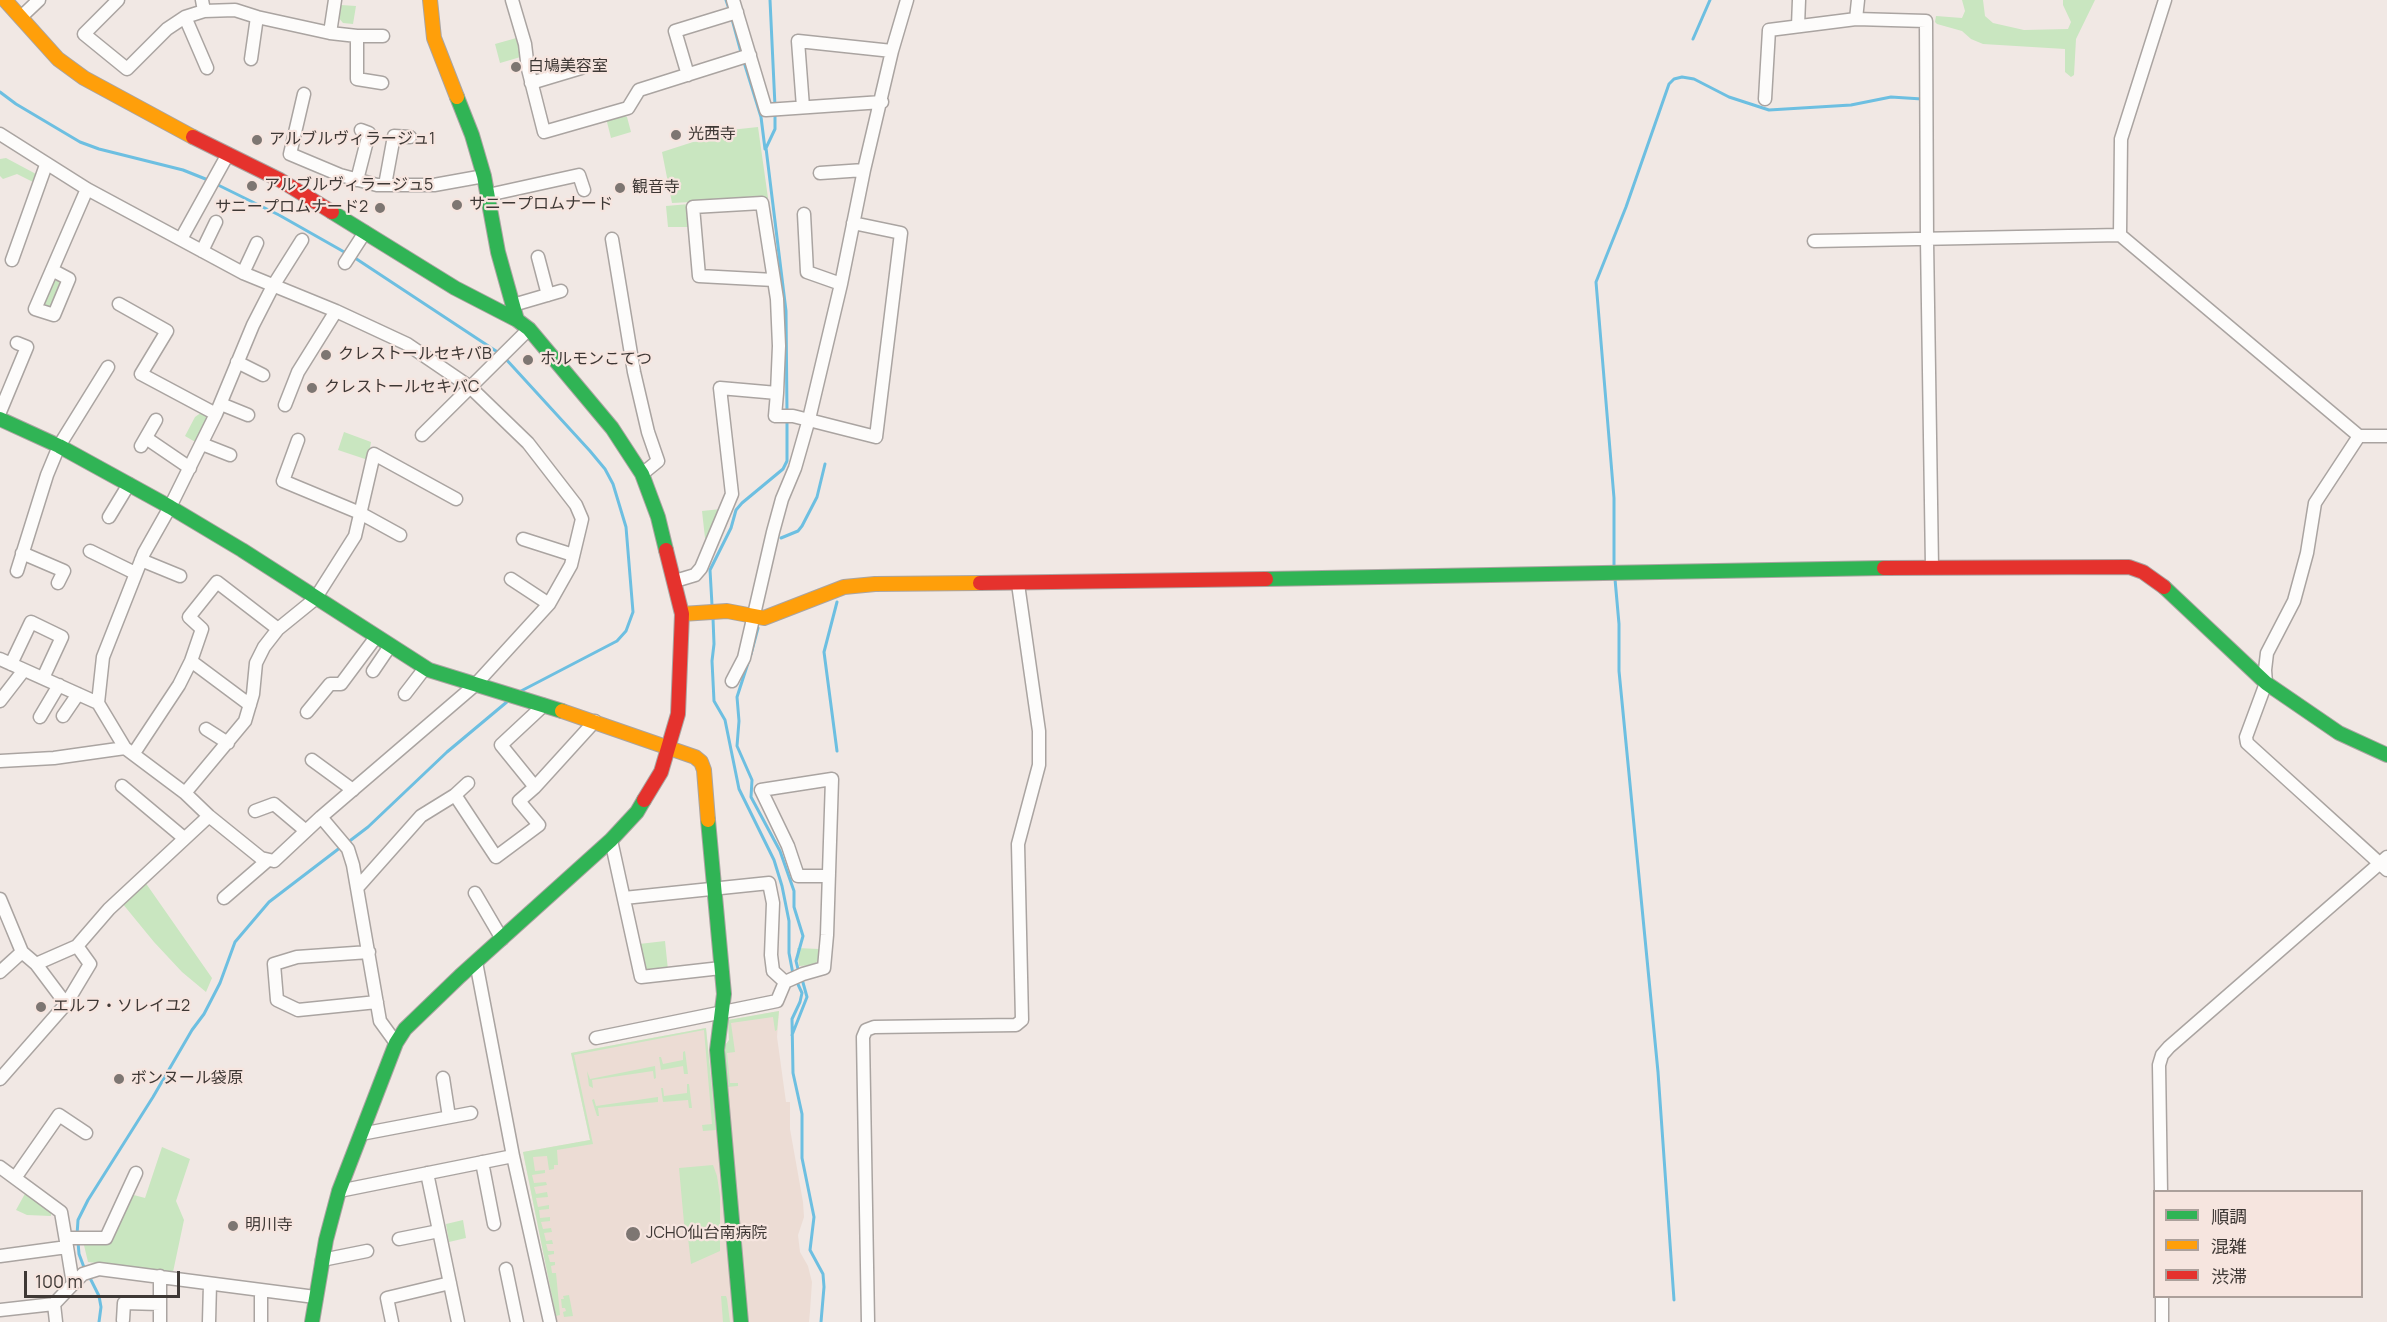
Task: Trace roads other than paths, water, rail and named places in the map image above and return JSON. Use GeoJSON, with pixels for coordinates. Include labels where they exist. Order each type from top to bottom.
{"type":"FeatureCollection","features":[{"type":"Feature","properties":{"kind":"street"},"geometry":{"type":"LineString","coordinates":[[5,0],[58,59],[84,78],[153,117],[280,180],[455,288],[517,320],[529,329],[612,428],[642,474],[658,517],[675,581],[682,614],[678,714],[661,772],[637,812],[611,840],[476,962],[405,1029],[396,1042],[339,1191],[322,1260],[312,1322]]}},
{"type":"Feature","properties":{"kind":"street"},"geometry":{"type":"LineString","coordinates":[[21,17],[39,0]]}},
{"type":"Feature","properties":{"kind":"street"},"geometry":{"type":"LineString","coordinates":[[118,0],[84,34],[127,69],[167,28],[203,5],[235,10],[330,33],[383,36]]}},
{"type":"Feature","properties":{"kind":"street"},"geometry":{"type":"LineString","coordinates":[[330,33],[335,0]]}},
{"type":"Feature","properties":{"kind":"street"},"geometry":{"type":"LineString","coordinates":[[430,0],[434,38],[472,135],[484,176],[498,252],[517,320]]}},
{"type":"Feature","properties":{"kind":"street"},"geometry":{"type":"LineString","coordinates":[[512,0],[525,44],[531,83],[544,132],[628,108],[639,90],[745,57]]}},
{"type":"Feature","properties":{"kind":"street"},"geometry":{"type":"LineString","coordinates":[[732,681],[744,658],[773,532],[809,419],[841,284],[864,170],[882,102],[892,51],[907,0]]}},
{"type":"Feature","properties":{"kind":"street"},"geometry":{"type":"LineString","coordinates":[[1798,26],[1799,0]]}},
{"type":"Feature","properties":{"kind":"street"},"geometry":{"type":"LineString","coordinates":[[1856,19],[1858,0]]}},
{"type":"Feature","properties":{"kind":"street"},"geometry":{"type":"LineString","coordinates":[[2120,235],[2121,140],[2165,0]]}},
{"type":"Feature","properties":{"kind":"street"},"geometry":{"type":"LineString","coordinates":[[688,75],[675,31],[732,10],[745,57],[766,110],[882,102]]}},
{"type":"Feature","properties":{"kind":"street"},"geometry":{"type":"LineString","coordinates":[[185,17],[207,69]]}},
{"type":"Feature","properties":{"kind":"street"},"geometry":{"type":"LineString","coordinates":[[250,58],[257,17]]}},
{"type":"Feature","properties":{"kind":"street"},"geometry":{"type":"LineString","coordinates":[[1765,99],[1769,30],[1856,19],[1926,21],[1932,567]]}},
{"type":"Feature","properties":{"kind":"street"},"geometry":{"type":"LineString","coordinates":[[357,36],[357,79],[382,82]]}},
{"type":"Feature","properties":{"kind":"street"},"geometry":{"type":"LineString","coordinates":[[803,107],[798,41],[892,51]]}},
{"type":"Feature","properties":{"kind":"street"},"geometry":{"type":"LineString","coordinates":[[531,83],[581,68]]}},
{"type":"Feature","properties":{"kind":"street"},"geometry":{"type":"LineString","coordinates":[[304,94],[290,154],[340,175],[385,185],[434,185],[484,176]]}},
{"type":"Feature","properties":{"kind":"street"},"geometry":{"type":"LineString","coordinates":[[357,180],[369,134],[361,130]]}},
{"type":"Feature","properties":{"kind":"street"},"geometry":{"type":"LineString","coordinates":[[0,134],[87,189],[243,273],[336,311],[406,344],[470,387],[528,443],[576,505],[582,519],[571,565],[549,604],[475,685],[321,817],[274,861],[261,858],[208,816],[185,793],[129,750],[98,703],[5,662],[31,622],[62,637],[43,678]]}},
{"type":"Feature","properties":{"kind":"street"},"geometry":{"type":"LineString","coordinates":[[385,185],[394,136],[410,136]]}},
{"type":"Feature","properties":{"kind":"street"},"geometry":{"type":"LineString","coordinates":[[181,239],[228,154]]}},
{"type":"Feature","properties":{"kind":"street"},"geometry":{"type":"LineString","coordinates":[[12,260],[46,165]]}},
{"type":"Feature","properties":{"kind":"street"},"geometry":{"type":"LineString","coordinates":[[820,173],[864,170]]}},
{"type":"Feature","properties":{"kind":"street"},"geometry":{"type":"LineString","coordinates":[[488,195],[579,175],[584,190]]}},
{"type":"Feature","properties":{"kind":"street"},"geometry":{"type":"LineString","coordinates":[[52,270],[87,189]]}},
{"type":"Feature","properties":{"kind":"street"},"geometry":{"type":"LineString","coordinates":[[774,280],[699,276],[693,207],[762,202],[777,299],[779,346],[776,416],[809,419],[876,437],[902,233],[853,223]]}},
{"type":"Feature","properties":{"kind":"street"},"geometry":{"type":"LineString","coordinates":[[804,214],[807,272],[841,284]]}},
{"type":"Feature","properties":{"kind":"street"},"geometry":{"type":"LineString","coordinates":[[202,251],[216,222]]}},
{"type":"Feature","properties":{"kind":"street"},"geometry":{"type":"LineString","coordinates":[[345,263],[365,232]]}},
{"type":"Feature","properties":{"kind":"street"},"geometry":{"type":"LineString","coordinates":[[1814,241],[2120,235],[2359,436],[2387,436]]}},
{"type":"Feature","properties":{"kind":"street"},"geometry":{"type":"LineString","coordinates":[[612,239],[634,372],[648,432],[658,461],[642,474]]}},
{"type":"Feature","properties":{"kind":"street"},"geometry":{"type":"LineString","coordinates":[[98,703],[103,657],[135,573],[219,409],[253,325],[273,286],[302,240]]}},
{"type":"Feature","properties":{"kind":"street"},"geometry":{"type":"LineString","coordinates":[[243,273],[257,243]]}},
{"type":"Feature","properties":{"kind":"street"},"geometry":{"type":"LineString","coordinates":[[538,257],[548,295]]}},
{"type":"Feature","properties":{"kind":"street"},"geometry":{"type":"LineString","coordinates":[[513,305],[561,291]]}},
{"type":"Feature","properties":{"kind":"street"},"geometry":{"type":"LineString","coordinates":[[119,304],[167,330],[141,374],[219,409],[248,415]]}},
{"type":"Feature","properties":{"kind":"street"},"geometry":{"type":"LineString","coordinates":[[285,405],[298,372],[336,311]]}},
{"type":"Feature","properties":{"kind":"street"},"geometry":{"type":"LineString","coordinates":[[422,435],[529,329]]}},
{"type":"Feature","properties":{"kind":"street"},"geometry":{"type":"LineString","coordinates":[[0,412],[27,347]]}},
{"type":"Feature","properties":{"kind":"street"},"geometry":{"type":"LineString","coordinates":[[237,362],[263,375]]}},
{"type":"Feature","properties":{"kind":"street"},"geometry":{"type":"LineString","coordinates":[[17,571],[59,446],[108,367]]}},
{"type":"Feature","properties":{"kind":"street"},"geometry":{"type":"LineString","coordinates":[[675,581],[695,575],[700,568],[732,494],[720,388],[777,393]]}},
{"type":"Feature","properties":{"kind":"street"},"geometry":{"type":"LineString","coordinates":[[0,419],[59,446],[170,507],[242,550],[425,668],[502,694],[595,721],[695,757],[700,762],[704,770],[724,994],[717,1050],[741,1322]]}},
{"type":"Feature","properties":{"kind":"street"},"geometry":{"type":"LineString","coordinates":[[156,420],[143,442],[190,468]]}},
{"type":"Feature","properties":{"kind":"street"},"geometry":{"type":"LineString","coordinates":[[0,430],[18,428]]}},
{"type":"Feature","properties":{"kind":"street"},"geometry":{"type":"LineString","coordinates":[[2161,1190],[2159,1065],[2162,1056],[2169,1047],[2384,864],[2248,747],[2246,737],[2266,683],[2267,654],[2294,601],[2307,553],[2315,503],[2359,436]]}},
{"type":"Feature","properties":{"kind":"street"},"geometry":{"type":"LineString","coordinates":[[297,440],[283,481],[360,513],[400,535]]}},
{"type":"Feature","properties":{"kind":"street"},"geometry":{"type":"LineString","coordinates":[[202,444],[230,455]]}},
{"type":"Feature","properties":{"kind":"street"},"geometry":{"type":"LineString","coordinates":[[185,793],[245,721],[250,705],[256,663],[264,647],[278,629],[315,599],[355,536],[374,454],[456,499]]}},
{"type":"Feature","properties":{"kind":"street"},"geometry":{"type":"LineString","coordinates":[[109,517],[129,484]]}},
{"type":"Feature","properties":{"kind":"street"},"geometry":{"type":"LineString","coordinates":[[523,539],[573,555]]}},
{"type":"Feature","properties":{"kind":"street"},"geometry":{"type":"LineString","coordinates":[[90,551],[135,573]]}},
{"type":"Feature","properties":{"kind":"street"},"geometry":{"type":"LineString","coordinates":[[22,553],[64,571],[57,583]]}},
{"type":"Feature","properties":{"kind":"street"},"geometry":{"type":"LineString","coordinates":[[141,560],[180,576]]}},
{"type":"Feature","properties":{"kind":"street"},"geometry":{"type":"LineString","coordinates":[[682,614],[727,611],[764,618],[844,587],[875,584],[1018,584],[1932,567],[2129,567],[2143,572],[2158,582],[2266,683],[2339,732],[2387,755]]}},
{"type":"Feature","properties":{"kind":"street"},"geometry":{"type":"LineString","coordinates":[[511,579],[549,604]]}},
{"type":"Feature","properties":{"kind":"street"},"geometry":{"type":"LineString","coordinates":[[0,760],[54,758],[129,750],[179,685],[191,661],[202,629],[189,617],[217,582],[278,629]]}},
{"type":"Feature","properties":{"kind":"street"},"geometry":{"type":"LineString","coordinates":[[868,1322],[863,1037],[866,1030],[874,1027],[1016,1025],[1022,1020],[1018,844],[1039,765],[1039,731],[1018,584]]}},
{"type":"Feature","properties":{"kind":"street"},"geometry":{"type":"LineString","coordinates":[[307,712],[330,684],[341,684],[376,637]]}},
{"type":"Feature","properties":{"kind":"street"},"geometry":{"type":"LineString","coordinates":[[373,671],[390,646]]}},
{"type":"Feature","properties":{"kind":"street"},"geometry":{"type":"LineString","coordinates":[[191,661],[250,705]]}},
{"type":"Feature","properties":{"kind":"street"},"geometry":{"type":"LineString","coordinates":[[405,694],[425,668]]}},
{"type":"Feature","properties":{"kind":"street"},"geometry":{"type":"LineString","coordinates":[[0,701],[24,670]]}},
{"type":"Feature","properties":{"kind":"street"},"geometry":{"type":"LineString","coordinates":[[40,717],[59,685]]}},
{"type":"Feature","properties":{"kind":"street"},"geometry":{"type":"LineString","coordinates":[[63,716],[78,694]]}},
{"type":"Feature","properties":{"kind":"street"},"geometry":{"type":"LineString","coordinates":[[535,787],[501,745],[544,705]]}},
{"type":"Feature","properties":{"kind":"street"},"geometry":{"type":"LineString","coordinates":[[454,795],[496,856],[539,825],[519,801],[535,787],[595,721]]}},
{"type":"Feature","properties":{"kind":"street"},"geometry":{"type":"LineString","coordinates":[[206,729],[228,743]]}},
{"type":"Feature","properties":{"kind":"street"},"geometry":{"type":"LineString","coordinates":[[312,760],[353,790]]}},
{"type":"Feature","properties":{"kind":"street"},"geometry":{"type":"LineString","coordinates":[[596,1038],[777,1001],[787,981],[824,968],[829,876],[832,779],[760,790],[788,846],[798,876],[829,876]]}},
{"type":"Feature","properties":{"kind":"street"},"geometry":{"type":"LineString","coordinates":[[357,888],[421,816],[468,783]]}},
{"type":"Feature","properties":{"kind":"street"},"geometry":{"type":"LineString","coordinates":[[122,786],[184,838]]}},
{"type":"Feature","properties":{"kind":"street"},"geometry":{"type":"LineString","coordinates":[[255,811],[274,804],[306,831]]}},
{"type":"Feature","properties":{"kind":"street"},"geometry":{"type":"LineString","coordinates":[[36,964],[77,946],[109,909],[208,816]]}},
{"type":"Feature","properties":{"kind":"street"},"geometry":{"type":"LineString","coordinates":[[321,817],[348,849],[369,952],[380,1021],[396,1042]]}},
{"type":"Feature","properties":{"kind":"street"},"geometry":{"type":"LineString","coordinates":[[611,840],[641,977],[721,968]]}},
{"type":"Feature","properties":{"kind":"street"},"geometry":{"type":"LineString","coordinates":[[224,898],[268,860]]}},
{"type":"Feature","properties":{"kind":"street"},"geometry":{"type":"LineString","coordinates":[[624,898],[770,883],[773,903],[771,955],[773,971],[787,981]]}},
{"type":"Feature","properties":{"kind":"street"},"geometry":{"type":"LineString","coordinates":[[476,893],[502,939]]}},
{"type":"Feature","properties":{"kind":"street"},"geometry":{"type":"LineString","coordinates":[[0,899],[22,952],[36,964],[66,1004]]}},
{"type":"Feature","properties":{"kind":"street"},"geometry":{"type":"LineString","coordinates":[[0,1079],[66,1004],[90,964],[77,946]]}},
{"type":"Feature","properties":{"kind":"street"},"geometry":{"type":"LineString","coordinates":[[0,972],[22,952]]}},
{"type":"Feature","properties":{"kind":"street"},"geometry":{"type":"LineString","coordinates":[[369,952],[297,957],[274,964],[277,1000],[298,1010],[377,1002]]}},
{"type":"Feature","properties":{"kind":"street"},"geometry":{"type":"LineString","coordinates":[[476,962],[513,1156],[550,1322]]}},
{"type":"Feature","properties":{"kind":"street"},"geometry":{"type":"LineString","coordinates":[[443,1078],[449,1117]]}},
{"type":"Feature","properties":{"kind":"street"},"geometry":{"type":"LineString","coordinates":[[361,1134],[471,1113]]}},
{"type":"Feature","properties":{"kind":"street"},"geometry":{"type":"LineString","coordinates":[[15,1178],[59,1115],[86,1133]]}},
{"type":"Feature","properties":{"kind":"street"},"geometry":{"type":"LineString","coordinates":[[339,1191],[513,1156]]}},
{"type":"Feature","properties":{"kind":"street"},"geometry":{"type":"LineString","coordinates":[[482,1162],[495,1224]]}},
{"type":"Feature","properties":{"kind":"street"},"geometry":{"type":"LineString","coordinates":[[0,1167],[63,1215],[71,1240],[73,1284]]}},
{"type":"Feature","properties":{"kind":"street"},"geometry":{"type":"LineString","coordinates":[[0,1256],[71,1240],[106,1238],[136,1173]]}},
{"type":"Feature","properties":{"kind":"street"},"geometry":{"type":"LineString","coordinates":[[427,1173],[458,1322]]}},
{"type":"Feature","properties":{"kind":"street"},"geometry":{"type":"LineString","coordinates":[[399,1239],[439,1232]]}},
{"type":"Feature","properties":{"kind":"street"},"geometry":{"type":"LineString","coordinates":[[322,1260],[367,1251]]}},
{"type":"Feature","properties":{"kind":"street"},"geometry":{"type":"LineString","coordinates":[[4,1314],[54,1304],[87,1272],[99,1269],[160,1275],[210,1284],[315,1297]]}},
{"type":"Feature","properties":{"kind":"street"},"geometry":{"type":"LineString","coordinates":[[506,1269],[517,1322]]}},
{"type":"Feature","properties":{"kind":"street"},"geometry":{"type":"LineString","coordinates":[[160,1275],[160,1322]]}},
{"type":"Feature","properties":{"kind":"street"},"geometry":{"type":"LineString","coordinates":[[392,1322],[387,1298],[450,1283]]}},
{"type":"Feature","properties":{"kind":"street"},"geometry":{"type":"LineString","coordinates":[[209,1322],[210,1284]]}},
{"type":"Feature","properties":{"kind":"street"},"geometry":{"type":"LineString","coordinates":[[261,1291],[261,1322]]}},
{"type":"Feature","properties":{"kind":"street"},"geometry":{"type":"LineString","coordinates":[[2162,1298],[2162,1322]]}},
{"type":"Feature","properties":{"kind":"street"},"geometry":{"type":"LineString","coordinates":[[123,1320],[124,1303],[160,1304]]}},
{"type":"Feature","properties":{"kind":"street"},"geometry":{"type":"LineString","coordinates":[[54,1304],[56,1322]]}},
{"type":"Feature","properties":{"kind":"waterway"},"geometry":{"type":"LineString","coordinates":[[726,0],[730,12]]}},
{"type":"Feature","properties":{"kind":"waterway"},"geometry":{"type":"LineString","coordinates":[[770,0],[775,106]]}},
{"type":"Feature","properties":{"kind":"waterway"},"geometry":{"type":"LineString","coordinates":[[1693,39],[1710,0]]}},
{"type":"Feature","properties":{"kind":"waterway"},"geometry":{"type":"LineString","coordinates":[[732,19],[742,56]]}},
{"type":"Feature","properties":{"kind":"waterway"},"geometry":{"type":"LineString","coordinates":[[744,62],[761,117],[765,149]]}},
{"type":"Feature","properties":{"kind":"waterway"},"geometry":{"type":"LineString","coordinates":[[1614,566],[1614,498],[1596,282],[1626,207],[1669,84],[1674,79],[1682,77],[1694,79],[1729,97],[1769,110],[1851,105],[1891,97],[1922,99]]}},
{"type":"Feature","properties":{"kind":"waterway"},"geometry":{"type":"LineString","coordinates":[[0,92],[80,142],[183,170],[208,180]]}},
{"type":"Feature","properties":{"kind":"waterway"},"geometry":{"type":"LineString","coordinates":[[775,113],[775,129],[766,148],[786,311],[787,412]]}},
{"type":"Feature","properties":{"kind":"waterway"},"geometry":{"type":"LineString","coordinates":[[214,183],[279,215],[346,253]]}},
{"type":"Feature","properties":{"kind":"waterway"},"geometry":{"type":"LineString","coordinates":[[352,256],[499,353]]}},
{"type":"Feature","properties":{"kind":"waterway"},"geometry":{"type":"LineString","coordinates":[[504,357],[590,451],[605,469],[613,484],[626,527],[633,612],[626,631],[617,641],[521,691]]}},
{"type":"Feature","properties":{"kind":"waterway"},"geometry":{"type":"LineString","coordinates":[[712,605],[710,570],[731,528],[736,510],[783,469],[787,461],[787,418]]}},
{"type":"Feature","properties":{"kind":"waterway"},"geometry":{"type":"LineString","coordinates":[[781,538],[798,531],[802,526],[817,497],[825,464]]}},
{"type":"Feature","properties":{"kind":"waterway"},"geometry":{"type":"LineString","coordinates":[[1615,579],[1619,624],[1619,671],[1658,1072],[1674,1300]]}},
{"type":"Feature","properties":{"kind":"waterway"},"geometry":{"type":"LineString","coordinates":[[837,602],[824,652],[837,751]]}},
{"type":"Feature","properties":{"kind":"waterway"},"geometry":{"type":"LineString","coordinates":[[713,618],[714,701],[725,720],[739,789],[774,860],[782,886],[789,921],[789,953],[793,974]]}},
{"type":"Feature","properties":{"kind":"waterway"},"geometry":{"type":"LineString","coordinates":[[751,654],[758,628]]}},
{"type":"Feature","properties":{"kind":"waterway"},"geometry":{"type":"LineString","coordinates":[[749,660],[737,697],[739,721],[737,746],[752,780],[751,797],[780,851],[794,891],[794,907],[803,936],[796,961],[799,973]]}},
{"type":"Feature","properties":{"kind":"waterway"},"geometry":{"type":"LineString","coordinates":[[347,843],[368,827],[447,752],[508,701]]}},
{"type":"Feature","properties":{"kind":"waterway"},"geometry":{"type":"LineString","coordinates":[[77,1235],[78,1220],[88,1200],[204,1014],[220,983],[235,942],[269,902],[341,847]]}},
{"type":"Feature","properties":{"kind":"waterway"},"geometry":{"type":"LineString","coordinates":[[792,1035],[807,997],[802,979]]}},
{"type":"Feature","properties":{"kind":"waterway"},"geometry":{"type":"LineString","coordinates":[[796,980],[802,993],[792,1019],[793,1073],[802,1114],[802,1158],[814,1217],[810,1250],[823,1274],[821,1322]]}},
{"type":"Feature","properties":{"kind":"waterway"},"geometry":{"type":"LineString","coordinates":[[78,1242],[79,1254],[85,1270]]}},
{"type":"Feature","properties":{"kind":"waterway"},"geometry":{"type":"LineString","coordinates":[[89,1276],[99,1296],[101,1307],[99,1322]]}},
{"type":"Feature","properties":{"kind":"place","name":"白鳩美容室"},"geometry":{"type":"Point","coordinates":[516,67]}},
{"type":"Feature","properties":{"kind":"place","name":"光西寺"},"geometry":{"type":"Point","coordinates":[676,135]}},
{"type":"Feature","properties":{"kind":"place","name":"アルブルヴィラージュ1"},"geometry":{"type":"Point","coordinates":[257,140]}},
{"type":"Feature","properties":{"kind":"place","name":"アルブルヴィラージュ5"},"geometry":{"type":"Point","coordinates":[252,186]}},
{"type":"Feature","properties":{"kind":"place","name":"観音寺"},"geometry":{"type":"Point","coordinates":[620,188]}},
{"type":"Feature","properties":{"kind":"place","name":"サニープロムナード"},"geometry":{"type":"Point","coordinates":[457,205]}},
{"type":"Feature","properties":{"kind":"place","name":"サニープロムナード2"},"geometry":{"type":"Point","coordinates":[380,208]}},
{"type":"Feature","properties":{"kind":"place","name":"クレストールセキバB"},"geometry":{"type":"Point","coordinates":[326,355]}},
{"type":"Feature","properties":{"kind":"place","name":"ホルモンこてつ"},"geometry":{"type":"Point","coordinates":[528,360]}},
{"type":"Feature","properties":{"kind":"place","name":"クレストールセキバC"},"geometry":{"type":"Point","coordinates":[312,388]}},
{"type":"Feature","properties":{"kind":"place","name":"エルフ・ソレイユ2"},"geometry":{"type":"Point","coordinates":[41,1007]}},
{"type":"Feature","properties":{"kind":"place","name":"ボンヌール袋原"},"geometry":{"type":"Point","coordinates":[119,1079]}},
{"type":"Feature","properties":{"kind":"place","name":"明川寺"},"geometry":{"type":"Point","coordinates":[233,1226]}},
{"type":"Feature","properties":{"kind":"place","name":"JCHO仙台南病院"},"geometry":{"type":"Point","coordinates":[633,1234]}}]}
